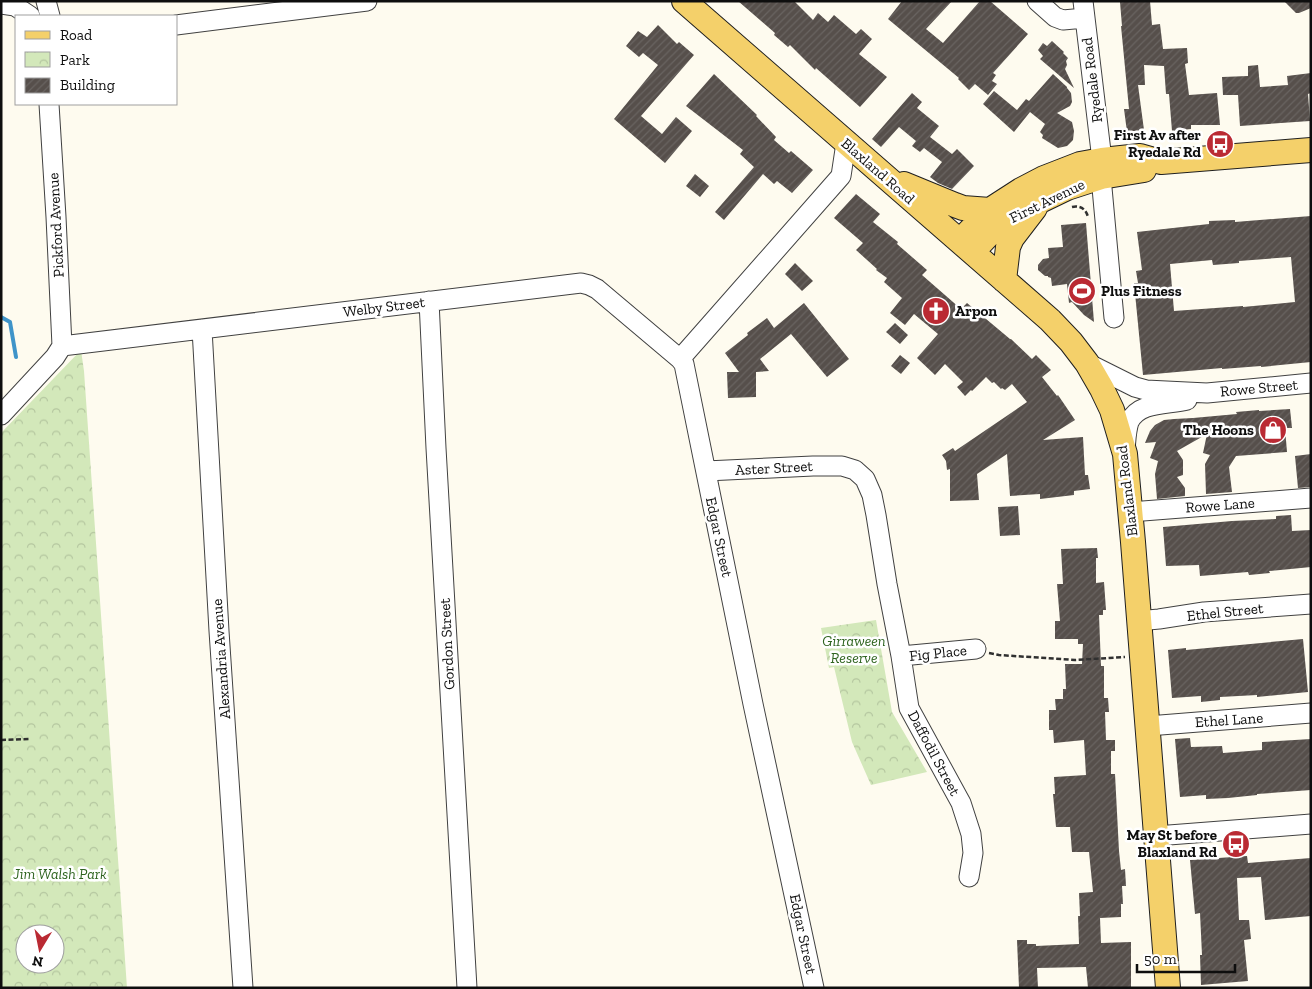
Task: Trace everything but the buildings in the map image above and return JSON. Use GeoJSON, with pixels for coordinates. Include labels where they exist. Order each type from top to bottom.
{"type":"FeatureCollection","features":[{"type":"Feature","properties":{"kind":"main road","name":"Blaxland Road"},"geometry":{"type":"LineString","coordinates":[[684,1],[1050,320],[1071,342],[1087,363],[1102,389],[1112,410],[1125,454],[1168,988]]}},
{"type":"Feature","properties":{"kind":"main road","name":"First Avenue"},"geometry":{"type":"LineString","coordinates":[[966,247],[990,210],[1044,178],[1080,164],[1101,168],[1142,171],[1161,162],[1311,150]]}},
{"type":"Feature","properties":{"kind":"main road","name":"First Avenue"},"geometry":{"type":"LineString","coordinates":[[966,247],[1014,214],[1041,202],[1101,168]]}},
{"type":"Feature","properties":{"kind":"main road"},"geometry":{"type":"LineString","coordinates":[[880,173],[963,208],[990,210]]}},
{"type":"Feature","properties":{"kind":"main road"},"geometry":{"type":"LineString","coordinates":[[1004,280],[1008,248],[1012,238],[1026,218],[1041,202]]}},
{"type":"Feature","properties":{"kind":"street"},"geometry":{"type":"LineString","coordinates":[[46,1],[50,15]]}},
{"type":"Feature","properties":{"kind":"street"},"geometry":{"type":"LineString","coordinates":[[178,25],[301,5],[367,1]]}},
{"type":"Feature","properties":{"kind":"street"},"geometry":{"type":"LineString","coordinates":[[1036,1],[1055,17],[1063,20],[1084,10]]}},
{"type":"Feature","properties":{"kind":"street","name":"Ryedale Road"},"geometry":{"type":"LineString","coordinates":[[1084,10],[1101,168],[1114,318]]}},
{"type":"Feature","properties":{"kind":"street","name":"Pickford Avenue"},"geometry":{"type":"LineString","coordinates":[[48,105],[56,216],[62,346]]}},
{"type":"Feature","properties":{"kind":"street"},"geometry":{"type":"LineString","coordinates":[[680,359],[840,176],[846,143]]}},
{"type":"Feature","properties":{"kind":"street","name":"Welby Street"},"geometry":{"type":"LineString","coordinates":[[62,346],[573,283],[589,285],[597,289],[680,359]]}},
{"type":"Feature","properties":{"kind":"street","name":"Gordon Street"},"geometry":{"type":"LineString","coordinates":[[429,301],[467,988]]}},
{"type":"Feature","properties":{"kind":"street","name":"Alexandria Avenue"},"geometry":{"type":"LineString","coordinates":[[202,329],[219,631],[243,988]]}},
{"type":"Feature","properties":{"kind":"street"},"geometry":{"type":"LineString","coordinates":[[1,415],[55,357],[62,346]]}},
{"type":"Feature","properties":{"kind":"street","name":"Edgar Street"},"geometry":{"type":"LineString","coordinates":[[680,359],[684,364],[753,704],[814,988]]}},
{"type":"Feature","properties":{"kind":"street","name":"Rowe Street"},"geometry":{"type":"LineString","coordinates":[[1087,363],[1135,387],[1146,390],[1207,393],[1311,384]]}},
{"type":"Feature","properties":{"kind":"street","name":"Rowe Street"},"geometry":{"type":"LineString","coordinates":[[1125,454],[1127,432],[1130,421],[1136,413],[1148,406],[1183,401],[1207,393]]}},
{"type":"Feature","properties":{"kind":"street","name":"Aster Street"},"geometry":{"type":"LineString","coordinates":[[706,472],[842,466]]}},
{"type":"Feature","properties":{"kind":"street","name":"Daffodil Street"},"geometry":{"type":"LineString","coordinates":[[842,466],[855,470],[865,479],[872,496],[909,708],[961,803],[971,834],[973,852],[969,877]]}},
{"type":"Feature","properties":{"kind":"street","name":"Rowe Lane"},"geometry":{"type":"LineString","coordinates":[[1130,512],[1311,498]]}},
{"type":"Feature","properties":{"kind":"street","name":"Ethel Street"},"geometry":{"type":"LineString","coordinates":[[1138,621],[1204,612],[1311,604]]}},
{"type":"Feature","properties":{"kind":"street","name":"Fig Place"},"geometry":{"type":"LineString","coordinates":[[901,656],[976,649]]}},
{"type":"Feature","properties":{"kind":"street","name":"Ethel Lane"},"geometry":{"type":"LineString","coordinates":[[1148,726],[1311,714]]}},
{"type":"Feature","properties":{"kind":"street"},"geometry":{"type":"LineString","coordinates":[[1156,836],[1311,824]]}},
{"type":"Feature","properties":{"kind":"path"},"geometry":{"type":"LineString","coordinates":[[1064,210],[1078,206],[1088,214],[1089,225],[1106,224]]}},
{"type":"Feature","properties":{"kind":"path"},"geometry":{"type":"LineString","coordinates":[[976,649],[999,655],[1075,660],[1124,657]]}},
{"type":"Feature","properties":{"kind":"path"},"geometry":{"type":"LineString","coordinates":[[1,740],[30,739]]}},
{"type":"Feature","properties":{"kind":"green space","name":"Jim Walsh Park"},"geometry":{"type":"Polygon","coordinates":[[[81,350],[127,988],[1,988],[1,433],[81,350]]]}},
{"type":"Feature","properties":{"kind":"green space","name":"Girraween Reserve"},"geometry":{"type":"Polygon","coordinates":[[[876,620],[892,712],[927,772],[871,785],[852,742],[834,667],[829,668],[821,628],[876,620]]]}},
{"type":"Feature","properties":{"kind":"waterway"},"geometry":{"type":"LineString","coordinates":[[1,317],[10,322],[16,357]]}},
{"type":"Feature","properties":{"kind":"place","name":"First Av after Ryedale Rd"},"geometry":{"type":"Point","coordinates":[1220,144]}},
{"type":"Feature","properties":{"kind":"place","name":"Plus Fitness"},"geometry":{"type":"Point","coordinates":[1082,291]}},
{"type":"Feature","properties":{"kind":"place","name":"Arpon"},"geometry":{"type":"Point","coordinates":[936,311]}},
{"type":"Feature","properties":{"kind":"place","name":"The Hoons"},"geometry":{"type":"Point","coordinates":[1273,430]}},
{"type":"Feature","properties":{"kind":"place","name":"May St before Blaxland Rd"},"geometry":{"type":"Point","coordinates":[1236,844]}}]}
